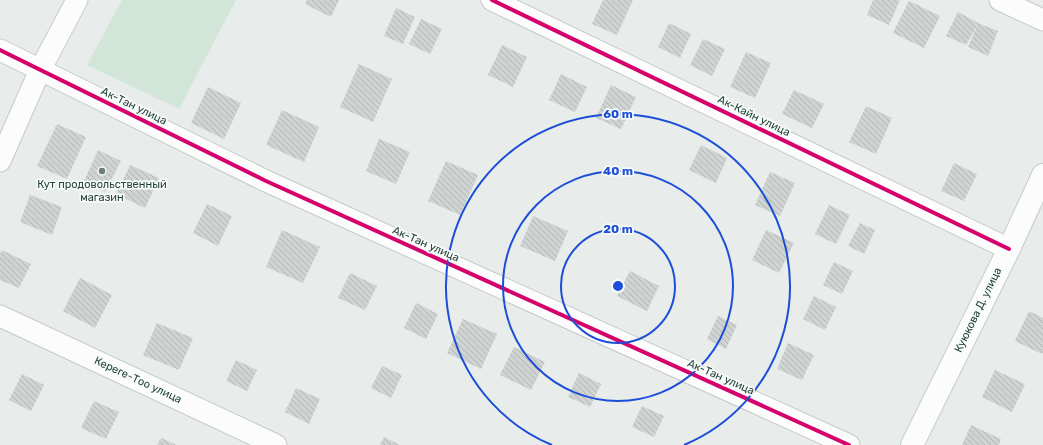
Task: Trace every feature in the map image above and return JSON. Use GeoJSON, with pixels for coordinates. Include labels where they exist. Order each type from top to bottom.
{"type":"FeatureCollection","features":[{"type":"Feature","properties":{"kind":"street"},"geometry":{"type":"LineString","coordinates":[[0,161],[40,70],[77,0]]}},
{"type":"Feature","properties":{"kind":"street","name":"Ак-Кайн улица"},"geometry":{"type":"LineString","coordinates":[[492,0],[1009,249]]}},
{"type":"Feature","properties":{"kind":"street"},"geometry":{"type":"LineString","coordinates":[[1000,0],[1043,20]]}},
{"type":"Feature","properties":{"kind":"street","name":"Ак-Тан улица"},"geometry":{"type":"LineString","coordinates":[[0,50],[266,181],[849,445]]}},
{"type":"Feature","properties":{"kind":"street","name":"Куюкова Д. улица"},"geometry":{"type":"LineString","coordinates":[[912,445],[1009,249],[1043,175]]}},
{"type":"Feature","properties":{"kind":"street","name":"Кереге-Тоо улица"},"geometry":{"type":"LineString","coordinates":[[0,316],[276,445]]}},
{"type":"Feature","properties":{"kind":"green space"},"geometry":{"type":"Polygon","coordinates":[[[122,0],[236,0],[179,109],[87,65],[122,0]]]}},
{"type":"Feature","properties":{"kind":"building"},"geometry":{"type":"Polygon","coordinates":[[[307,0],[339,0],[331,17],[305,4],[307,0]]]}},
{"type":"Feature","properties":{"kind":"building"},"geometry":{"type":"Polygon","coordinates":[[[603,0],[633,0],[617,35],[592,24],[603,0]]]}},
{"type":"Feature","properties":{"kind":"building"},"geometry":{"type":"Polygon","coordinates":[[[873,0],[900,0],[889,25],[867,15],[873,0]]]}},
{"type":"Feature","properties":{"kind":"building"},"geometry":{"type":"Polygon","coordinates":[[[909,1],[940,16],[924,48],[893,33],[909,1]]]}},
{"type":"Feature","properties":{"kind":"building"},"geometry":{"type":"Polygon","coordinates":[[[396,8],[415,17],[403,44],[384,36],[396,8]]]}},
{"type":"Feature","properties":{"kind":"building"},"geometry":{"type":"Polygon","coordinates":[[[958,12],[978,23],[998,31],[988,56],[968,47],[978,24],[966,45],[946,36],[958,12]]]}},
{"type":"Feature","properties":{"kind":"building"},"geometry":{"type":"Polygon","coordinates":[[[421,19],[442,29],[430,54],[409,44],[421,19]]]}},
{"type":"Feature","properties":{"kind":"building"},"geometry":{"type":"Polygon","coordinates":[[[669,23],[691,34],[680,58],[658,47],[669,23]]]}},
{"type":"Feature","properties":{"kind":"building"},"geometry":{"type":"Polygon","coordinates":[[[703,39],[725,49],[712,76],[690,65],[703,39]]]}},
{"type":"Feature","properties":{"kind":"building"},"geometry":{"type":"Polygon","coordinates":[[[502,45],[527,57],[513,87],[488,75],[502,45]]]}},
{"type":"Feature","properties":{"kind":"building"},"geometry":{"type":"Polygon","coordinates":[[[746,52],[771,63],[755,98],[730,87],[746,52]]]}},
{"type":"Feature","properties":{"kind":"building"},"geometry":{"type":"Polygon","coordinates":[[[359,64],[392,79],[373,122],[340,107],[359,64]]]}},
{"type":"Feature","properties":{"kind":"building"},"geometry":{"type":"Polygon","coordinates":[[[561,74],[587,87],[575,112],[549,100],[561,74]]]}},
{"type":"Feature","properties":{"kind":"building"},"geometry":{"type":"Polygon","coordinates":[[[611,85],[636,97],[621,129],[596,118],[611,85]]]}},
{"type":"Feature","properties":{"kind":"building"},"geometry":{"type":"Polygon","coordinates":[[[208,87],[241,103],[224,139],[191,123],[208,87]]]}},
{"type":"Feature","properties":{"kind":"building"},"geometry":{"type":"Polygon","coordinates":[[[794,90],[824,104],[812,128],[782,114],[794,90]]]}},
{"type":"Feature","properties":{"kind":"building"},"geometry":{"type":"Polygon","coordinates":[[[866,106],[892,118],[876,154],[849,142],[866,106]]]}},
{"type":"Feature","properties":{"kind":"building"},"geometry":{"type":"Polygon","coordinates":[[[282,110],[319,127],[304,162],[266,145],[282,110]]]}},
{"type":"Feature","properties":{"kind":"building"},"geometry":{"type":"Polygon","coordinates":[[[57,124],[86,137],[67,179],[37,166],[57,124]]]}},
{"type":"Feature","properties":{"kind":"building"},"geometry":{"type":"Polygon","coordinates":[[[379,139],[410,152],[396,184],[366,171],[379,139]]]}},
{"type":"Feature","properties":{"kind":"building"},"geometry":{"type":"Polygon","coordinates":[[[701,145],[727,158],[716,183],[689,170],[701,145]]]}},
{"type":"Feature","properties":{"kind":"building","name":"Кут продовольственный магазин"},"geometry":{"type":"Polygon","coordinates":[[[98,150],[121,161],[105,192],[84,181],[98,150]]]}},
{"type":"Feature","properties":{"kind":"building"},"geometry":{"type":"Polygon","coordinates":[[[446,161],[478,175],[460,215],[428,201],[446,161]]]}},
{"type":"Feature","properties":{"kind":"building"},"geometry":{"type":"Polygon","coordinates":[[[954,163],[977,174],[964,201],[941,191],[954,163]]]}},
{"type":"Feature","properties":{"kind":"building"},"geometry":{"type":"Polygon","coordinates":[[[130,165],[159,178],[145,208],[116,194],[130,165]]]}},
{"type":"Feature","properties":{"kind":"building"},"geometry":{"type":"Polygon","coordinates":[[[770,172],[795,183],[780,216],[755,205],[770,172]]]}},
{"type":"Feature","properties":{"kind":"building"},"geometry":{"type":"Polygon","coordinates":[[[30,195],[62,207],[52,235],[20,222],[30,195]]]}},
{"type":"Feature","properties":{"kind":"building"},"geometry":{"type":"Polygon","coordinates":[[[207,204],[232,216],[218,246],[193,233],[207,204]]]}},
{"type":"Feature","properties":{"kind":"building"},"geometry":{"type":"Polygon","coordinates":[[[829,205],[850,215],[836,244],[815,234],[829,205]]]}},
{"type":"Feature","properties":{"kind":"building"},"geometry":{"type":"Polygon","coordinates":[[[533,216],[568,231],[555,261],[520,246],[533,216]]]}},
{"type":"Feature","properties":{"kind":"building"},"geometry":{"type":"Polygon","coordinates":[[[860,223],[875,230],[864,254],[848,246],[860,223]]]}},
{"type":"Feature","properties":{"kind":"building"},"geometry":{"type":"Polygon","coordinates":[[[282,230],[320,247],[303,283],[266,267],[282,230]]]}},
{"type":"Feature","properties":{"kind":"building"},"geometry":{"type":"Polygon","coordinates":[[[766,230],[794,243],[779,273],[752,260],[766,230]]]}},
{"type":"Feature","properties":{"kind":"building"},"geometry":{"type":"Polygon","coordinates":[[[2,250],[31,264],[19,288],[0,280],[0,254],[2,250]]]}},
{"type":"Feature","properties":{"kind":"building"},"geometry":{"type":"Polygon","coordinates":[[[834,262],[853,271],[842,294],[823,285],[834,262]]]}},
{"type":"Feature","properties":{"kind":"building"},"geometry":{"type":"Polygon","coordinates":[[[630,271],[659,286],[647,311],[617,296],[630,271]]]}},
{"type":"Feature","properties":{"kind":"building"},"geometry":{"type":"Polygon","coordinates":[[[350,273],[377,286],[365,310],[338,298],[350,273]]]}},
{"type":"Feature","properties":{"kind":"building"},"geometry":{"type":"Polygon","coordinates":[[[80,278],[112,295],[95,328],[63,311],[80,278]]]}},
{"type":"Feature","properties":{"kind":"building"},"geometry":{"type":"Polygon","coordinates":[[[814,296],[836,307],[825,330],[803,319],[814,296]]]}},
{"type":"Feature","properties":{"kind":"building"},"geometry":{"type":"Polygon","coordinates":[[[416,303],[438,314],[426,339],[404,328],[416,303]]]}},
{"type":"Feature","properties":{"kind":"building"},"geometry":{"type":"Polygon","coordinates":[[[1029,311],[1043,318],[1042,354],[1015,341],[1029,311]]]}},
{"type":"Feature","properties":{"kind":"building"},"geometry":{"type":"Polygon","coordinates":[[[718,316],[737,325],[726,349],[707,339],[718,316]]]}},
{"type":"Feature","properties":{"kind":"building"},"geometry":{"type":"Polygon","coordinates":[[[463,319],[497,334],[481,369],[447,353],[463,319]]]}},
{"type":"Feature","properties":{"kind":"building"},"geometry":{"type":"Polygon","coordinates":[[[157,323],[193,338],[179,370],[143,355],[157,323]]]}},
{"type":"Feature","properties":{"kind":"building"},"geometry":{"type":"Polygon","coordinates":[[[788,343],[814,355],[802,380],[777,369],[788,343]]]}},
{"type":"Feature","properties":{"kind":"building"},"geometry":{"type":"Polygon","coordinates":[[[514,347],[545,362],[531,390],[500,375],[514,347]]]}},
{"type":"Feature","properties":{"kind":"building"},"geometry":{"type":"Polygon","coordinates":[[[236,360],[257,370],[247,391],[226,381],[236,360]]]}},
{"type":"Feature","properties":{"kind":"building"},"geometry":{"type":"Polygon","coordinates":[[[382,366],[402,375],[391,398],[371,388],[382,366]]]}},
{"type":"Feature","properties":{"kind":"building"},"geometry":{"type":"Polygon","coordinates":[[[995,370],[1025,384],[1012,412],[982,397],[995,370]]]}},
{"type":"Feature","properties":{"kind":"building"},"geometry":{"type":"Polygon","coordinates":[[[579,373],[601,384],[590,407],[568,397],[579,373]]]}},
{"type":"Feature","properties":{"kind":"building"},"geometry":{"type":"Polygon","coordinates":[[[22,374],[44,385],[31,411],[9,400],[22,374]]]}},
{"type":"Feature","properties":{"kind":"building"},"geometry":{"type":"Polygon","coordinates":[[[296,388],[320,399],[309,424],[285,412],[296,388]]]}},
{"type":"Feature","properties":{"kind":"building"},"geometry":{"type":"Polygon","coordinates":[[[94,401],[119,412],[106,439],[81,428],[94,401]]]}},
{"type":"Feature","properties":{"kind":"building"},"geometry":{"type":"Polygon","coordinates":[[[642,406],[664,416],[654,437],[632,427],[642,406]]]}},
{"type":"Feature","properties":{"kind":"building"},"geometry":{"type":"Polygon","coordinates":[[[971,425],[1001,439],[999,445],[962,445],[971,425]]]}},
{"type":"Feature","properties":{"kind":"building"},"geometry":{"type":"Polygon","coordinates":[[[384,437],[400,445],[380,445],[384,437]]]}},
{"type":"Feature","properties":{"kind":"building"},"geometry":{"type":"Polygon","coordinates":[[[161,438],[177,445],[157,445],[161,438]]]}},
{"type":"Feature","properties":{"kind":"cycle path"},"geometry":{"type":"LineString","coordinates":[[492,0],[1009,249]]}},
{"type":"Feature","properties":{"kind":"cycle path"},"geometry":{"type":"LineString","coordinates":[[0,50],[266,181],[849,445]]}},
{"type":"Feature","properties":{"kind":"place","name":"Кут продовольственный магазин"},"geometry":{"type":"Point","coordinates":[102,171]}}]}
